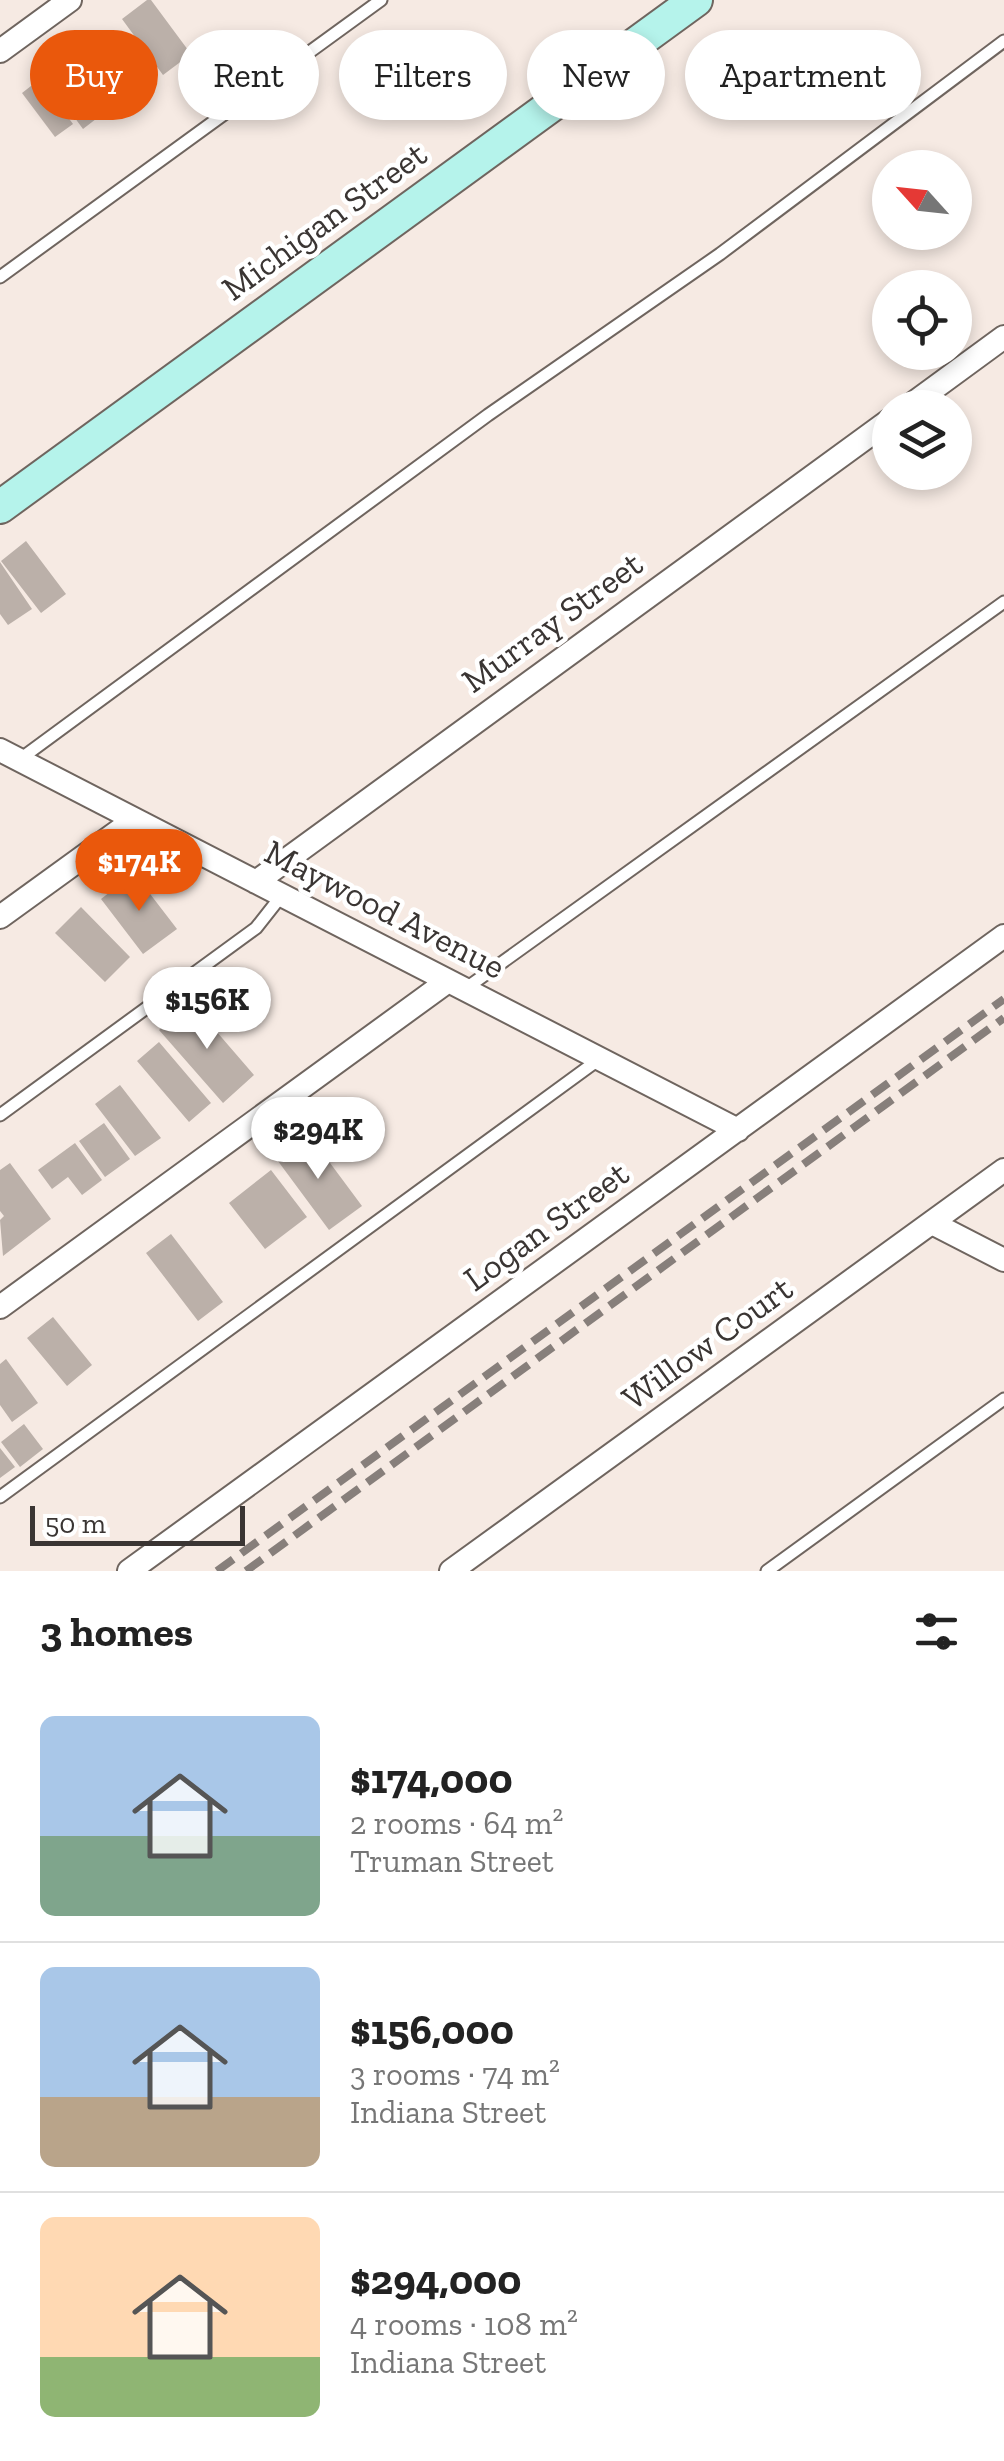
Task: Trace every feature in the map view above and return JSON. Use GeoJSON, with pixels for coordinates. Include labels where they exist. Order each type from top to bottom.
{"type":"FeatureCollection","features":[{"type":"Feature","properties":{"kind":"main road","name":"Michigan Street"},"geometry":{"type":"LineString","coordinates":[[0,508],[696,0]]}},
{"type":"Feature","properties":{"kind":"street"},"geometry":{"type":"LineString","coordinates":[[0,51],[70,0]]}},
{"type":"Feature","properties":{"kind":"street"},"geometry":{"type":"LineString","coordinates":[[932,390],[1004,337]]}},
{"type":"Feature","properties":{"kind":"street","name":"Murray Street"},"geometry":{"type":"LineString","coordinates":[[256,882],[872,433]]}},
{"type":"Feature","properties":{"kind":"street","name":"Maywood Avenue"},"geometry":{"type":"LineString","coordinates":[[9,755],[738,1130]]}},
{"type":"Feature","properties":{"kind":"street"},"geometry":{"type":"LineString","coordinates":[[0,916],[134,820]]}},
{"type":"Feature","properties":{"kind":"street","name":"Logan Street"},"geometry":{"type":"LineString","coordinates":[[128,1571],[1004,936]]}},
{"type":"Feature","properties":{"kind":"street"},"geometry":{"type":"LineString","coordinates":[[0,1307],[456,985]]}},
{"type":"Feature","properties":{"kind":"street","name":"Willow Court"},"geometry":{"type":"LineString","coordinates":[[451,1571],[1004,1170]]}},
{"type":"Feature","properties":{"kind":"street"},"geometry":{"type":"LineString","coordinates":[[932,1223],[1004,1260]]}},
{"type":"Feature","properties":{"kind":"lane"},"geometry":{"type":"LineString","coordinates":[[0,277],[381,0]]}},
{"type":"Feature","properties":{"kind":"lane"},"geometry":{"type":"LineString","coordinates":[[9,755],[720,254],[1004,42]]}},
{"type":"Feature","properties":{"kind":"lane"},"geometry":{"type":"LineString","coordinates":[[456,985],[1004,602]]}},
{"type":"Feature","properties":{"kind":"lane"},"geometry":{"type":"LineString","coordinates":[[0,1115],[256,928],[282,895]]}},
{"type":"Feature","properties":{"kind":"lane"},"geometry":{"type":"LineString","coordinates":[[0,1497],[599,1058]]}},
{"type":"Feature","properties":{"kind":"lane"},"geometry":{"type":"LineString","coordinates":[[767,1571],[1004,1399]]}},
{"type":"Feature","properties":{"kind":"building"},"geometry":{"type":"Polygon","coordinates":[[[151,0],[178,36],[178,64],[163,75],[158,68],[158,30],[130,30],[122,19],[151,0]]]}},
{"type":"Feature","properties":{"kind":"building"},"geometry":{"type":"Polygon","coordinates":[[[30,87],[30,104],[22,93],[30,87]]]}},
{"type":"Feature","properties":{"kind":"building"},"geometry":{"type":"Polygon","coordinates":[[[42,120],[70,120],[73,124],[55,137],[42,120]]]}},
{"type":"Feature","properties":{"kind":"building"},"geometry":{"type":"Polygon","coordinates":[[[76,120],[95,120],[83,129],[76,120]]]}},
{"type":"Feature","properties":{"kind":"building"},"geometry":{"type":"Polygon","coordinates":[[[26,541],[66,594],[41,613],[1,561],[26,541]]]}},
{"type":"Feature","properties":{"kind":"building"},"geometry":{"type":"Polygon","coordinates":[[[0,562],[32,609],[8,625],[0,614],[0,562]]]}},
{"type":"Feature","properties":{"kind":"building"},"geometry":{"type":"Polygon","coordinates":[[[134,873],[177,929],[143,954],[101,899],[134,873]]]}},
{"type":"Feature","properties":{"kind":"building"},"geometry":{"type":"Polygon","coordinates":[[[81,907],[130,957],[105,982],[55,933],[81,907]]]}},
{"type":"Feature","properties":{"kind":"building"},"geometry":{"type":"Polygon","coordinates":[[[191,1002],[254,1075],[223,1103],[159,1030],[191,1002]]]}},
{"type":"Feature","properties":{"kind":"building"},"geometry":{"type":"Polygon","coordinates":[[[159,1042],[211,1103],[189,1122],[137,1061],[159,1042]]]}},
{"type":"Feature","properties":{"kind":"building"},"geometry":{"type":"Polygon","coordinates":[[[120,1085],[161,1138],[135,1156],[95,1104],[120,1085]]]}},
{"type":"Feature","properties":{"kind":"building"},"geometry":{"type":"Polygon","coordinates":[[[104,1123],[130,1159],[105,1177],[79,1141],[104,1123]]]}},
{"type":"Feature","properties":{"kind":"building"},"geometry":{"type":"Polygon","coordinates":[[[292,1138],[300,1150],[313,1140],[362,1206],[329,1230],[272,1153],[292,1138]]]}},
{"type":"Feature","properties":{"kind":"building"},"geometry":{"type":"Polygon","coordinates":[[[75,1143],[102,1180],[82,1195],[68,1177],[52,1189],[38,1170],[75,1143]]]}},
{"type":"Feature","properties":{"kind":"building"},"geometry":{"type":"Polygon","coordinates":[[[10,1163],[51,1219],[3,1256],[0,1170],[10,1163]]]}},
{"type":"Feature","properties":{"kind":"building"},"geometry":{"type":"Polygon","coordinates":[[[271,1170],[307,1217],[265,1249],[229,1203],[271,1170]]]}},
{"type":"Feature","properties":{"kind":"building"},"geometry":{"type":"Polygon","coordinates":[[[171,1234],[223,1302],[198,1321],[146,1253],[171,1234]]]}},
{"type":"Feature","properties":{"kind":"building"},"geometry":{"type":"Polygon","coordinates":[[[53,1317],[92,1365],[67,1386],[27,1338],[53,1317]]]}},
{"type":"Feature","properties":{"kind":"building"},"geometry":{"type":"Polygon","coordinates":[[[6,1359],[38,1403],[12,1422],[0,1405],[0,1364],[6,1359]]]}},
{"type":"Feature","properties":{"kind":"building"},"geometry":{"type":"Polygon","coordinates":[[[24,1424],[43,1449],[20,1467],[1,1442],[24,1424]]]}},
{"type":"Feature","properties":{"kind":"building"},"geometry":{"type":"Polygon","coordinates":[[[0,1448],[15,1467],[0,1478],[0,1448]]]}},
{"type":"Feature","properties":{"kind":"railway"},"geometry":{"type":"LineString","coordinates":[[217,1571],[1004,999]]}},
{"type":"Feature","properties":{"kind":"railway"},"geometry":{"type":"LineString","coordinates":[[246,1571],[1004,1018]]}}]}
